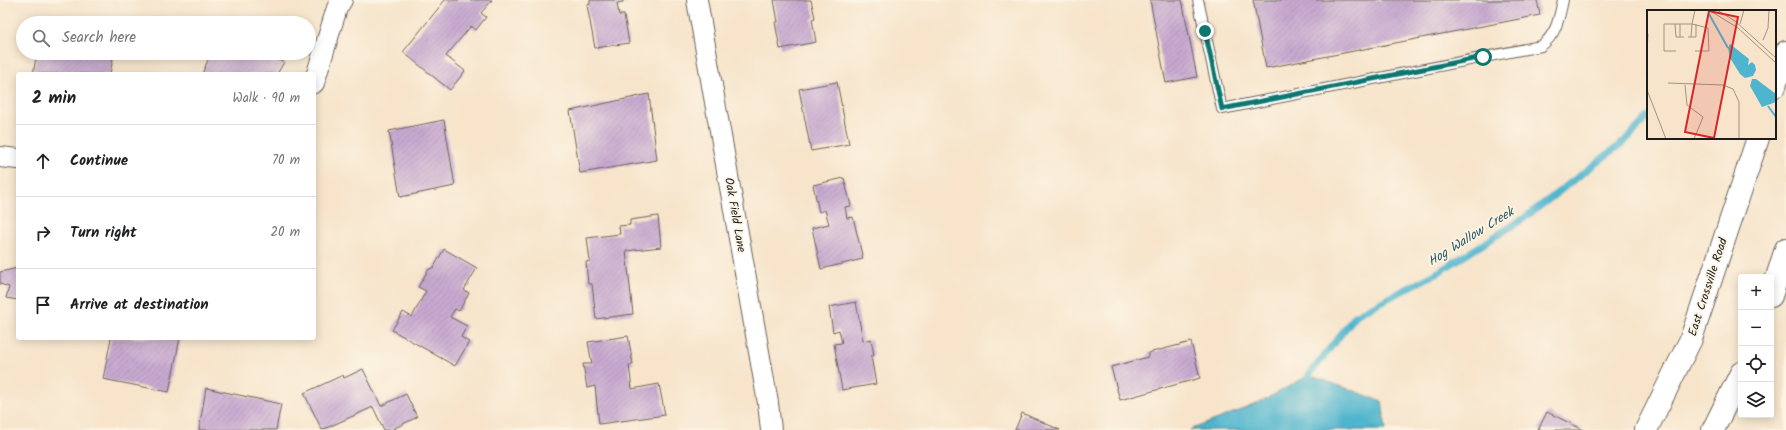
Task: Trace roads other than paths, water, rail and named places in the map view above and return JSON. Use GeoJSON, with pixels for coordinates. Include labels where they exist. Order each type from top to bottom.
{"type":"FeatureCollection","features":[{"type":"Feature","properties":{"kind":"main road"},"geometry":{"type":"LineString","coordinates":[[1776,83],[1786,52]]}},
{"type":"Feature","properties":{"kind":"main road","name":"East Crossville Road"},"geometry":{"type":"LineString","coordinates":[[1646,430],[1691,339],[1758,139]]}},
{"type":"Feature","properties":{"kind":"main road"},"geometry":{"type":"LineString","coordinates":[[1774,287],[1786,249]]}},
{"type":"Feature","properties":{"kind":"main road"},"geometry":{"type":"LineString","coordinates":[[1713,430],[1738,379]]}},
{"type":"Feature","properties":{"kind":"street"},"geometry":{"type":"LineString","coordinates":[[316,76],[337,8],[342,0]]}},
{"type":"Feature","properties":{"kind":"street","name":"Oak Field Lane"},"geometry":{"type":"LineString","coordinates":[[697,0],[768,403],[771,430]]}},
{"type":"Feature","properties":{"kind":"street"},"geometry":{"type":"LineString","coordinates":[[0,157],[16,159]]}},
{"type":"Feature","properties":{"kind":"lane"},"geometry":{"type":"LineString","coordinates":[[1198,0],[1222,109],[1541,46],[1550,39],[1557,25],[1563,0]]}},
{"type":"Feature","properties":{"kind":"water"},"geometry":{"type":"Polygon","coordinates":[[[1309,375],[1382,401],[1386,430],[1190,430],[1261,402],[1309,375]]]}},
{"type":"Feature","properties":{"kind":"waterway","name":"Hog Wallow Creek"},"geometry":{"type":"LineString","coordinates":[[1309,375],[1356,315],[1437,273],[1523,219],[1625,141],[1647,118]]}}]}
